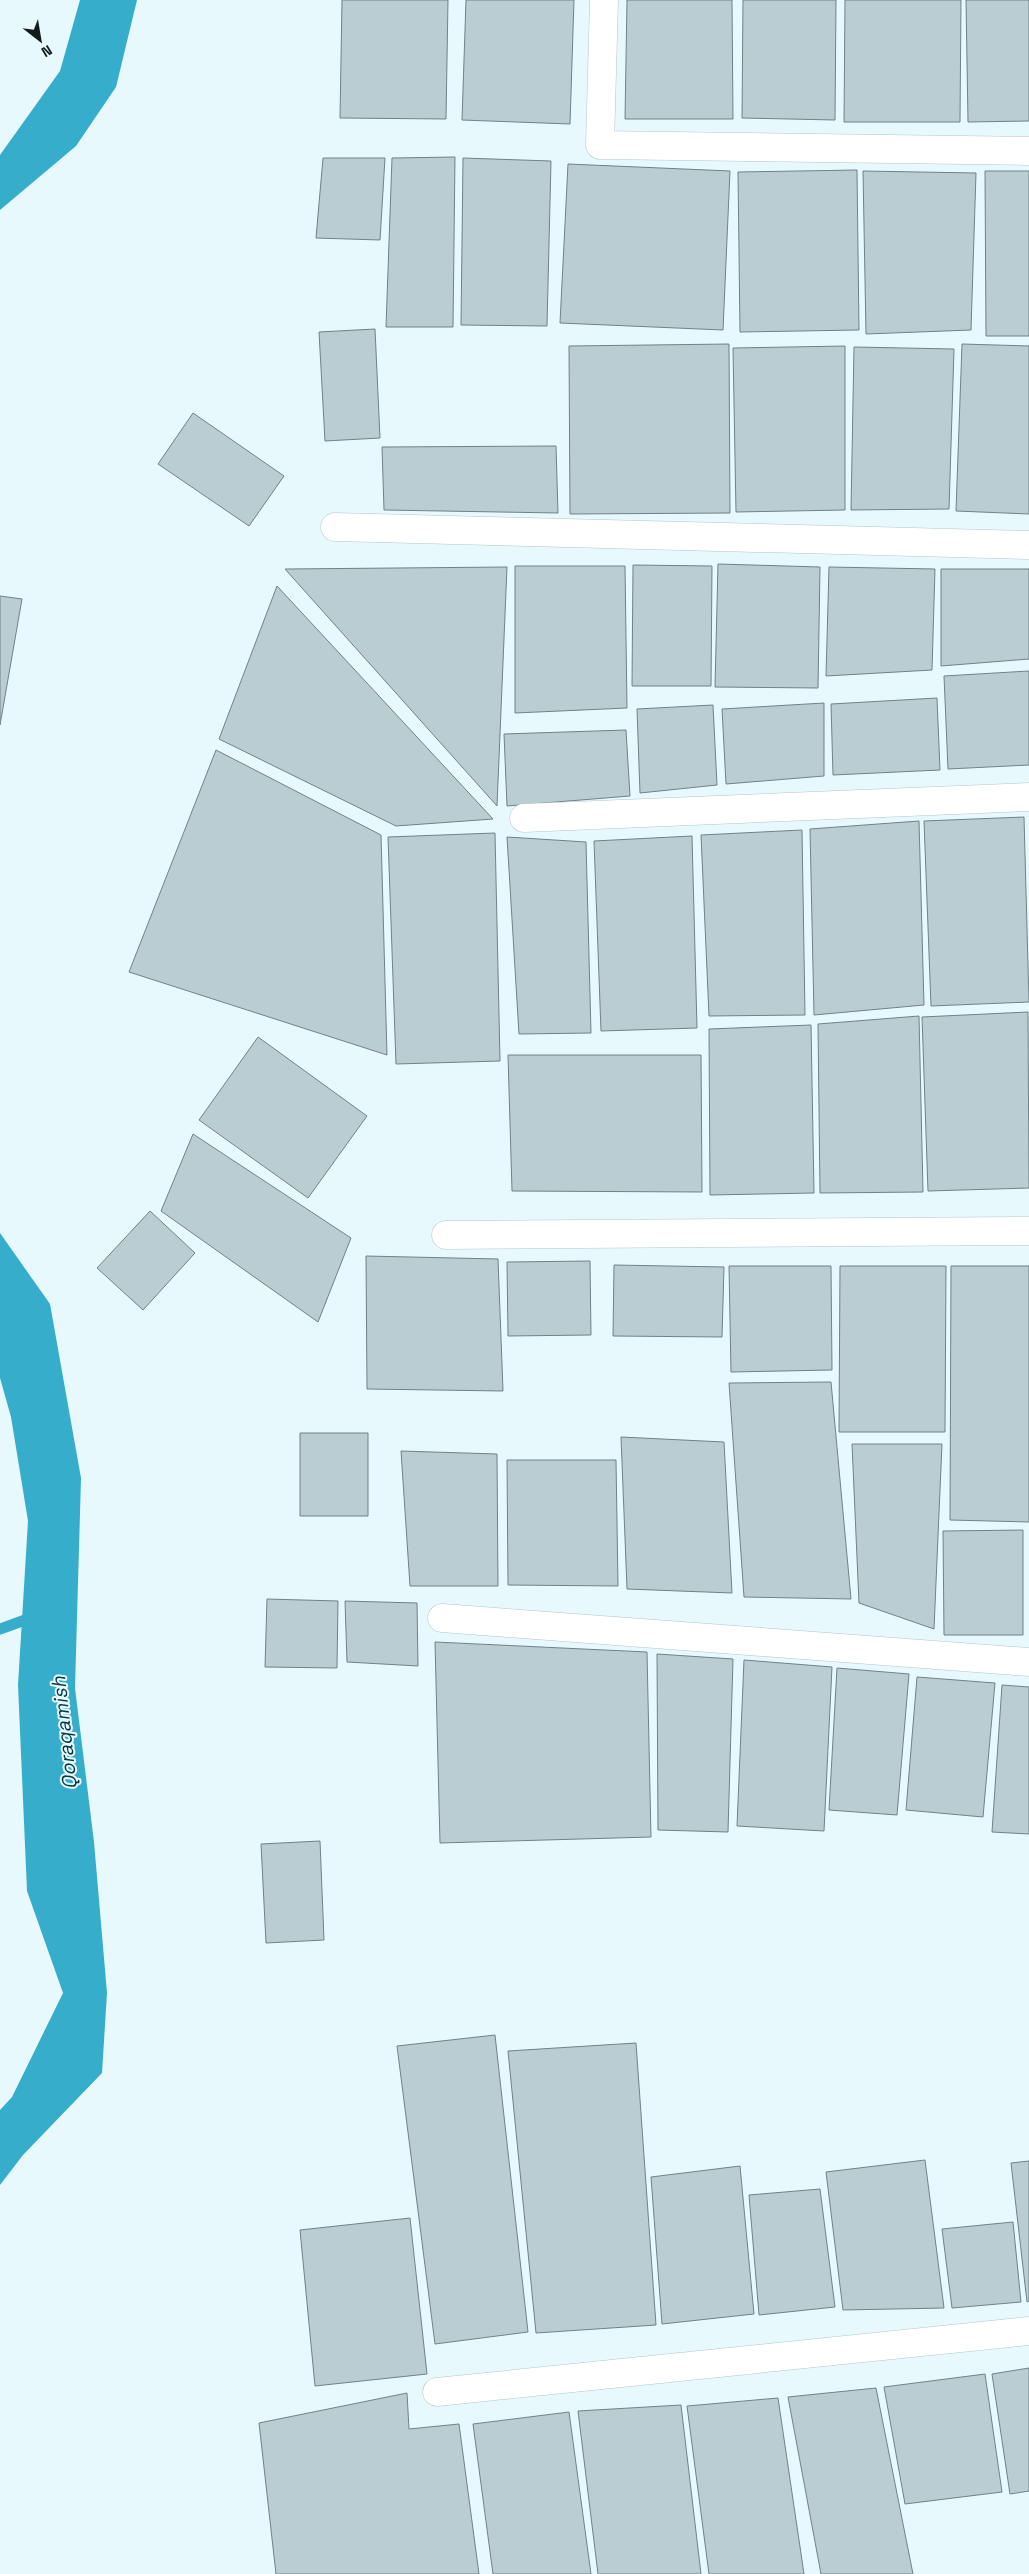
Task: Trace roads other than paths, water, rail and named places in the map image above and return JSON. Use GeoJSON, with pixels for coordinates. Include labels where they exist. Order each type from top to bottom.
{"type":"FeatureCollection","features":[{"type":"Feature","properties":{"kind":"street"},"geometry":{"type":"LineString","coordinates":[[604,0],[600,145],[1029,151]]}},
{"type":"Feature","properties":{"kind":"street"},"geometry":{"type":"LineString","coordinates":[[335,527],[1029,545]]}},
{"type":"Feature","properties":{"kind":"street"},"geometry":{"type":"LineString","coordinates":[[524,818],[1029,797]]}},
{"type":"Feature","properties":{"kind":"street"},"geometry":{"type":"LineString","coordinates":[[446,1235],[1029,1231]]}},
{"type":"Feature","properties":{"kind":"street"},"geometry":{"type":"LineString","coordinates":[[442,1618],[1029,1662]]}},
{"type":"Feature","properties":{"kind":"street"},"geometry":{"type":"LineString","coordinates":[[437,2392],[1029,2331]]}},
{"type":"Feature","properties":{"kind":"water"},"geometry":{"type":"Polygon","coordinates":[[[80,0],[137,0],[116,87],[76,146],[0,210],[0,155],[60,71],[80,0]]]}},
{"type":"Feature","properties":{"kind":"water","name":"Qoraqamish"},"geometry":{"type":"Polygon","coordinates":[[[0,1233],[50,1304],[81,1478],[75,1688],[94,1842],[107,1993],[102,2073],[23,2155],[0,2185],[0,2110],[12,2097],[63,1993],[27,1891],[18,1685],[28,1521],[11,1417],[0,1378],[0,1233]]]}},
{"type":"Feature","properties":{"kind":"waterway"},"geometry":{"type":"LineString","coordinates":[[0,1629],[36,1616]]}}]}
